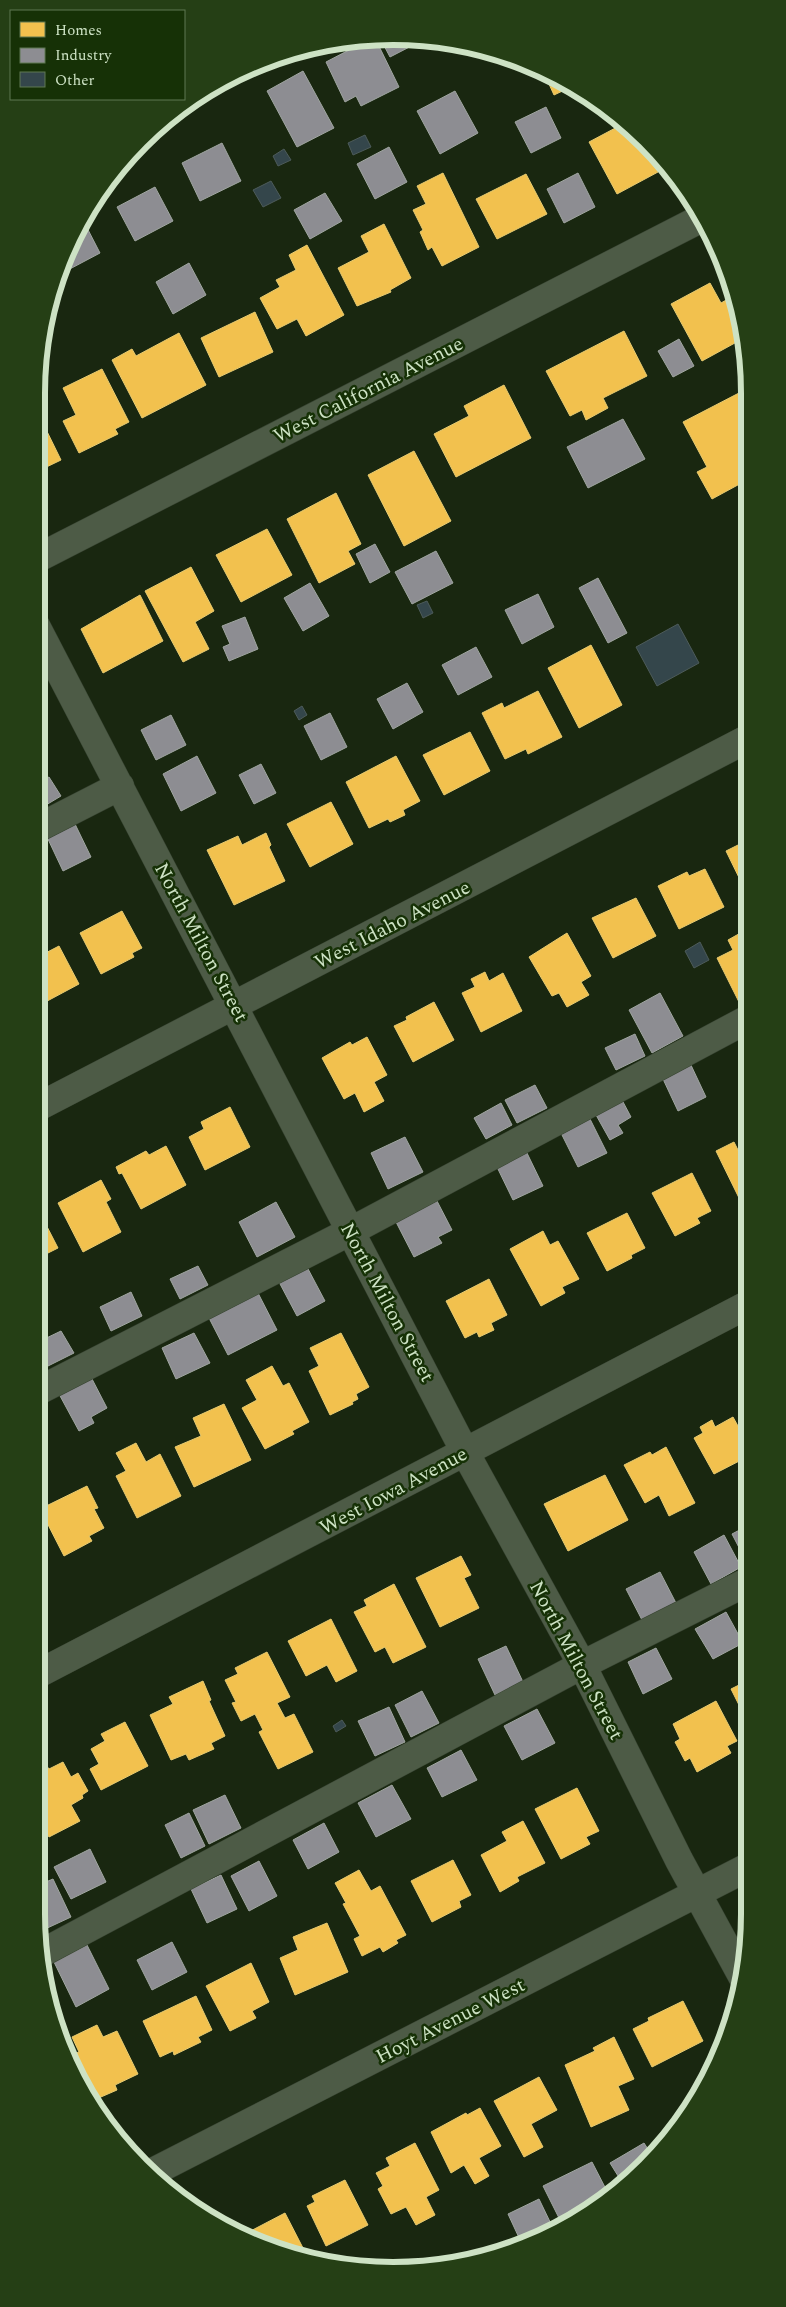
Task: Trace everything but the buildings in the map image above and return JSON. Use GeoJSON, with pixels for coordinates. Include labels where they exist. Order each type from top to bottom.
{"type":"FeatureCollection","features":[{"type":"Feature","properties":{"kind":"street","name":"West California Avenue"},"geometry":{"type":"LineString","coordinates":[[45,554],[695,221]]}},
{"type":"Feature","properties":{"kind":"street","name":"North Milton Street"},"geometry":{"type":"LineString","coordinates":[[45,643],[235,1005],[465,1452],[582,1666],[697,1893],[737,1966]]}},
{"type":"Feature","properties":{"kind":"street","name":"West Idaho Avenue"},"geometry":{"type":"LineString","coordinates":[[45,1103],[741,743]]}},
{"type":"Feature","properties":{"kind":"street"},"geometry":{"type":"LineString","coordinates":[[45,824],[120,786]]}},
{"type":"Feature","properties":{"kind":"street"},"geometry":{"type":"LineString","coordinates":[[45,1387],[351,1231],[741,1024]]}},
{"type":"Feature","properties":{"kind":"street","name":"West Iowa Avenue"},"geometry":{"type":"LineString","coordinates":[[45,1670],[741,1308]]}},
{"type":"Feature","properties":{"kind":"street"},"geometry":{"type":"LineString","coordinates":[[47,1950],[582,1666],[741,1585]]}},
{"type":"Feature","properties":{"kind":"street","name":"Hoyt Avenue West"},"geometry":{"type":"LineString","coordinates":[[157,2170],[741,1871]]}}]}
